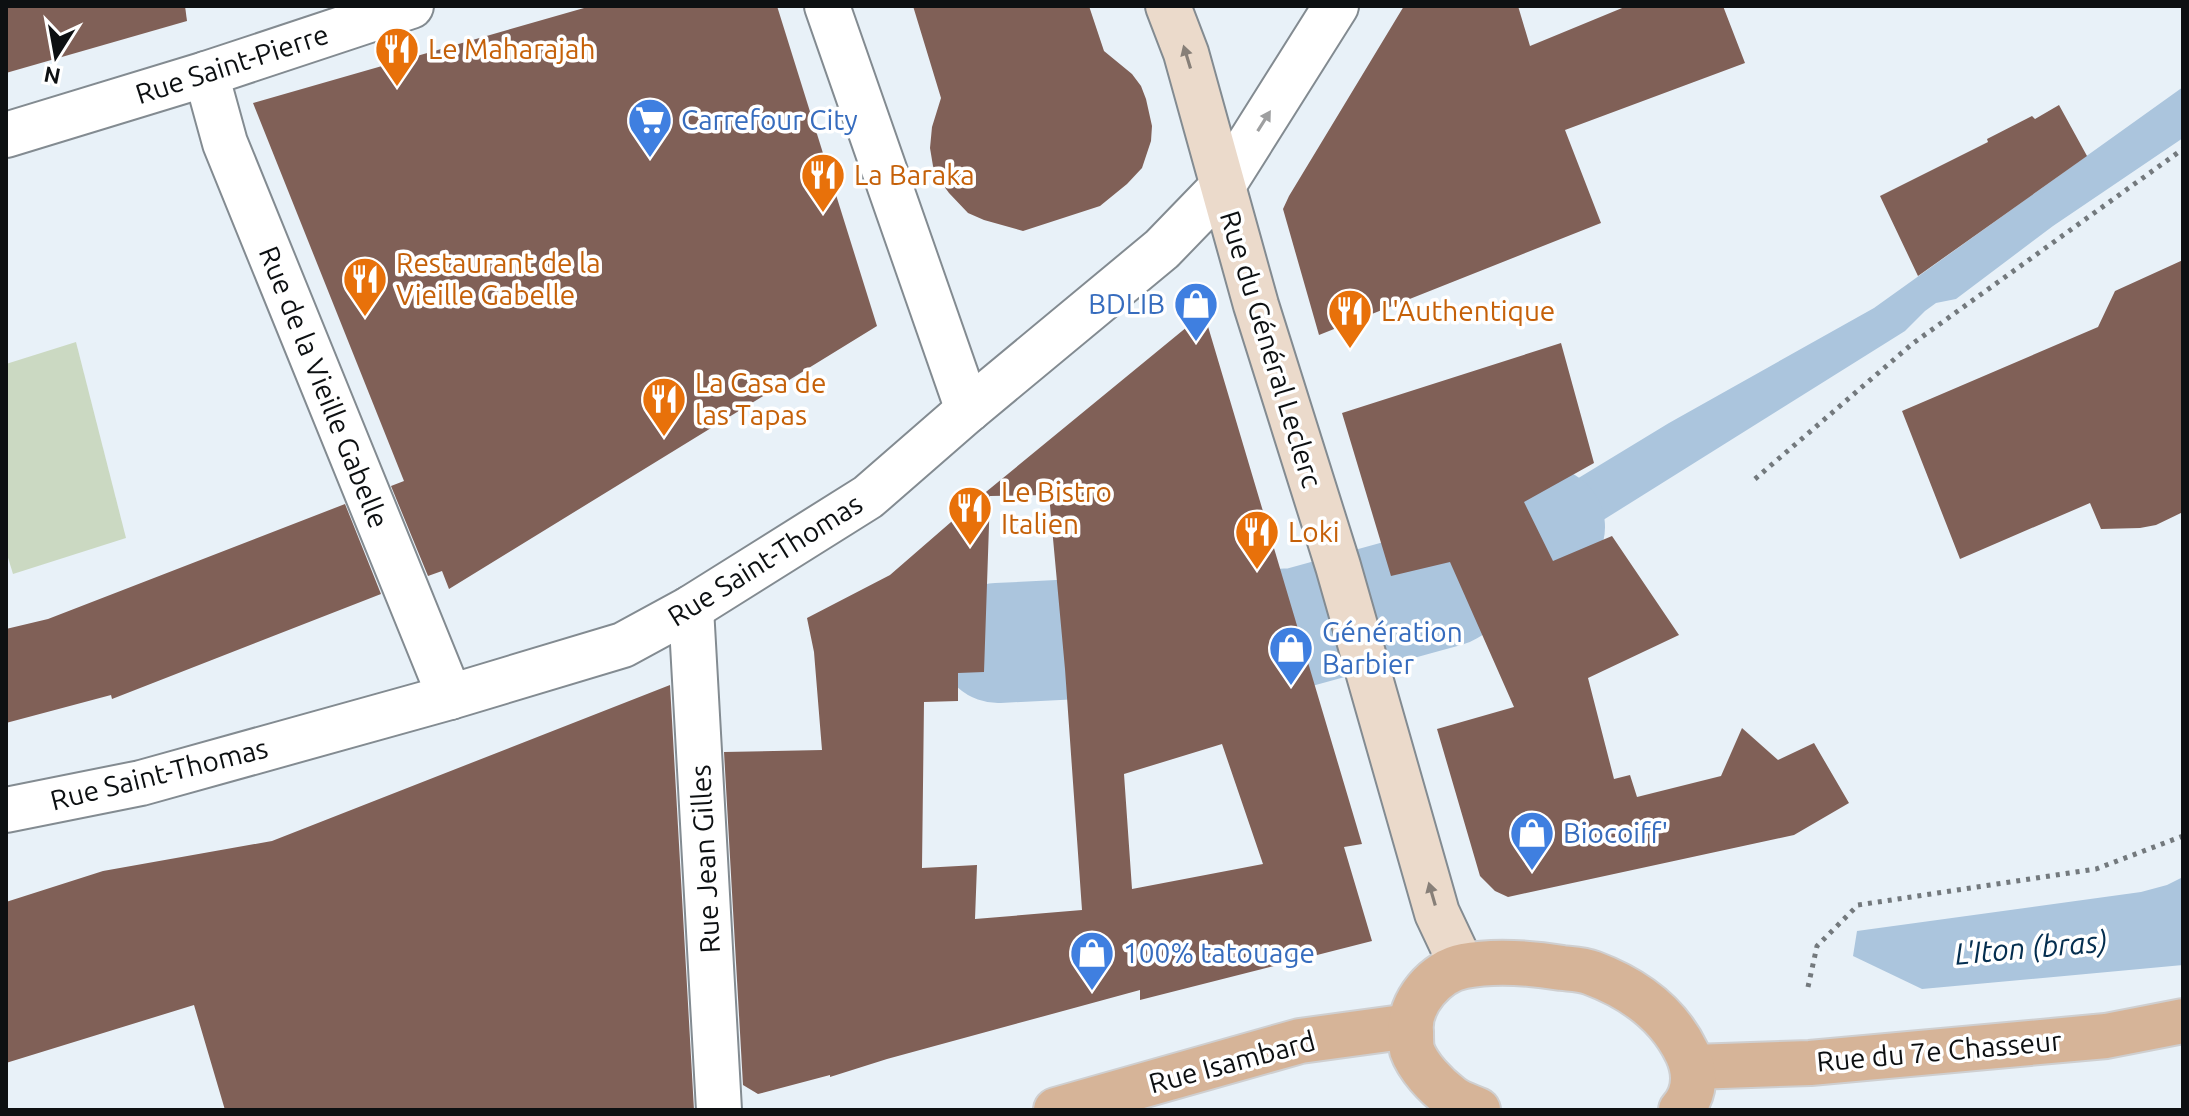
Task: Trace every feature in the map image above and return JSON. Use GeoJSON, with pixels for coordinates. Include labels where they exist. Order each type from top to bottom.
{"type":"FeatureCollection","features":[{"type":"Feature","properties":{"kind":"main road"},"geometry":{"type":"LineString","coordinates":[[1478,1110],[1451,1098],[1424,1071],[1412,1050],[1410,1026],[1421,994],[1440,977],[1462,966],[1525,962],[1588,971],[1627,989],[1656,1009],[1681,1041],[1693,1067],[1693,1087],[1681,1110]]}},
{"type":"Feature","properties":{"kind":"main road","name":"Rue du 7e Chasseur"},"geometry":{"type":"LineString","coordinates":[[1693,1067],[1810,1063],[2106,1036],[2183,1021]]}},
{"type":"Feature","properties":{"kind":"main road","name":"Rue Isambard"},"geometry":{"type":"LineString","coordinates":[[1056,1110],[1300,1041],[1410,1026]]}},
{"type":"Feature","properties":{"kind":"street","name":"Rue Saint-Pierre"},"geometry":{"type":"LineString","coordinates":[[6,135],[206,74],[411,6]]}},
{"type":"Feature","properties":{"kind":"street"},"geometry":{"type":"LineString","coordinates":[[827,6],[968,410]]}},
{"type":"Feature","properties":{"kind":"street","name":"Rue du Général Leclerc"},"geometry":{"type":"LineString","coordinates":[[1168,6],[1186,53],[1256,305],[1338,566],[1437,913],[1462,966]]}},
{"type":"Feature","properties":{"kind":"street","name":"Rue Saint-Thomas"},"geometry":{"type":"LineString","coordinates":[[6,810],[141,783],[450,697],[623,645],[691,608],[868,497],[1162,249],[1222,187],[1336,6]]}},
{"type":"Feature","properties":{"kind":"street","name":"Rue de la Vieille Gabelle"},"geometry":{"type":"LineString","coordinates":[[206,74],[225,143],[450,697]]}},
{"type":"Feature","properties":{"kind":"street","name":"Rue Jean Gilles"},"geometry":{"type":"LineString","coordinates":[[691,608],[719,1110]]}},
{"type":"Feature","properties":{"kind":"path"},"geometry":{"type":"LineString","coordinates":[[1755,479],[1912,344],[2183,149]]}},
{"type":"Feature","properties":{"kind":"path"},"geometry":{"type":"LineString","coordinates":[[1808,987],[1817,946],[1858,905],[2096,869],[2183,836]]}},
{"type":"Feature","properties":{"kind":"green space"},"geometry":{"type":"Polygon","coordinates":[[[76,342],[126,538],[13,574],[6,551],[6,364],[76,342]]]}},
{"type":"Feature","properties":{"kind":"water"},"geometry":{"type":"Polygon","coordinates":[[[2183,87],[2183,138],[2053,226],[1956,299],[1936,303],[1905,331],[1509,579],[1467,600],[1404,617],[1390,572],[1395,575],[1459,545],[1874,308],[2183,87]]]}},
{"type":"Feature","properties":{"kind":"water"},"geometry":{"type":"Polygon","coordinates":[[[991,613],[1236,613],[1221,666],[1004,672],[991,613]]]}},
{"type":"Feature","properties":{"kind":"water","name":"L'Iton (bras)"},"geometry":{"type":"Polygon","coordinates":[[[2183,877],[2183,965],[1922,989],[1853,956],[1857,931],[2141,892],[2183,877]]]}},
{"type":"Feature","properties":{"kind":"building"},"geometry":{"type":"Polygon","coordinates":[[[6,6],[185,6],[187,21],[6,73],[6,6]]]}},
{"type":"Feature","properties":{"kind":"building"},"geometry":{"type":"Polygon","coordinates":[[[591,6],[777,6],[877,326],[449,589],[442,571],[428,576],[391,486],[404,481],[253,103],[591,6]]]}},
{"type":"Feature","properties":{"kind":"building"},"geometry":{"type":"Polygon","coordinates":[[[913,6],[1089,6],[1104,51],[1132,74],[1146,99],[1152,126],[1151,141],[1142,168],[1100,206],[1023,231],[968,213],[949,193],[933,166],[930,148],[932,127],[941,98],[913,6]]]}},
{"type":"Feature","properties":{"kind":"building"},"geometry":{"type":"Polygon","coordinates":[[[1404,6],[1518,6],[1530,46],[1627,6],[1723,6],[1745,63],[1565,130],[1601,223],[1319,335],[1283,209],[1404,6]]]}},
{"type":"Feature","properties":{"kind":"building"},"geometry":{"type":"Polygon","coordinates":[[[2059,105],[2087,156],[1918,276],[1880,196],[1988,142],[1987,139],[2032,116],[2035,119],[2059,105]]]}},
{"type":"Feature","properties":{"kind":"building"},"geometry":{"type":"Polygon","coordinates":[[[2183,260],[2183,512],[2156,525],[2101,529],[2090,503],[1960,559],[1902,411],[2098,327],[2115,291],[2183,260]]]}},
{"type":"Feature","properties":{"kind":"building"},"geometry":{"type":"Polygon","coordinates":[[[1204,313],[1362,844],[1344,847],[1372,941],[1140,1000],[1140,990],[830,1077],[758,1094],[743,1085],[724,752],[822,750],[814,652],[807,618],[890,575],[1204,313]],[[1049,495],[990,496],[984,672],[958,673],[958,701],[924,702],[922,868],[977,865],[975,919],[1082,910],[1049,495]],[[1222,744],[1124,774],[1132,889],[1263,864],[1222,744]]]}},
{"type":"Feature","properties":{"kind":"building"},"geometry":{"type":"Polygon","coordinates":[[[1561,343],[1594,463],[1524,502],[1553,561],[1612,536],[1679,635],[1588,678],[1614,779],[1630,775],[1637,797],[1721,776],[1742,728],[1778,760],[1814,743],[1849,803],[1794,835],[1508,897],[1495,891],[1480,876],[1437,729],[1514,707],[1450,562],[1391,576],[1342,413],[1561,343]]]}},
{"type":"Feature","properties":{"kind":"building"},"geometry":{"type":"Polygon","coordinates":[[[345,504],[381,594],[112,699],[111,695],[6,723],[6,629],[48,619],[345,504]]]}},
{"type":"Feature","properties":{"kind":"building"},"geometry":{"type":"Polygon","coordinates":[[[670,685],[694,1110],[225,1110],[194,1005],[6,1063],[6,902],[103,871],[272,841],[670,685]]]}},
{"type":"Feature","properties":{"kind":"waterway"},"geometry":{"type":"LineString","coordinates":[[998,643],[1297,628],[1446,587],[1545,527]]}},
{"type":"Feature","properties":{"kind":"place","name":"Le Maharajah"},"geometry":{"type":"Point","coordinates":[397,88]}},
{"type":"Feature","properties":{"kind":"place","name":"Carrefour City"},"geometry":{"type":"Point","coordinates":[650,159]}},
{"type":"Feature","properties":{"kind":"place","name":"La Baraka"},"geometry":{"type":"Point","coordinates":[823,214]}},
{"type":"Feature","properties":{"kind":"place","name":"Restaurant de la Vieille Gabelle"},"geometry":{"type":"Point","coordinates":[365,318]}},
{"type":"Feature","properties":{"kind":"place","name":"BDLIB"},"geometry":{"type":"Point","coordinates":[1196,343]}},
{"type":"Feature","properties":{"kind":"place","name":"L'Authentique"},"geometry":{"type":"Point","coordinates":[1350,350]}},
{"type":"Feature","properties":{"kind":"place","name":"La Casa de las Tapas"},"geometry":{"type":"Point","coordinates":[664,438]}},
{"type":"Feature","properties":{"kind":"place","name":"Le Bistro Italien"},"geometry":{"type":"Point","coordinates":[970,547]}},
{"type":"Feature","properties":{"kind":"place","name":"Loki"},"geometry":{"type":"Point","coordinates":[1257,571]}},
{"type":"Feature","properties":{"kind":"place","name":"Génération Barbier"},"geometry":{"type":"Point","coordinates":[1291,687]}},
{"type":"Feature","properties":{"kind":"place","name":"Biocoiff'"},"geometry":{"type":"Point","coordinates":[1532,872]}},
{"type":"Feature","properties":{"kind":"place","name":"100% tatouage"},"geometry":{"type":"Point","coordinates":[1092,992]}}]}
